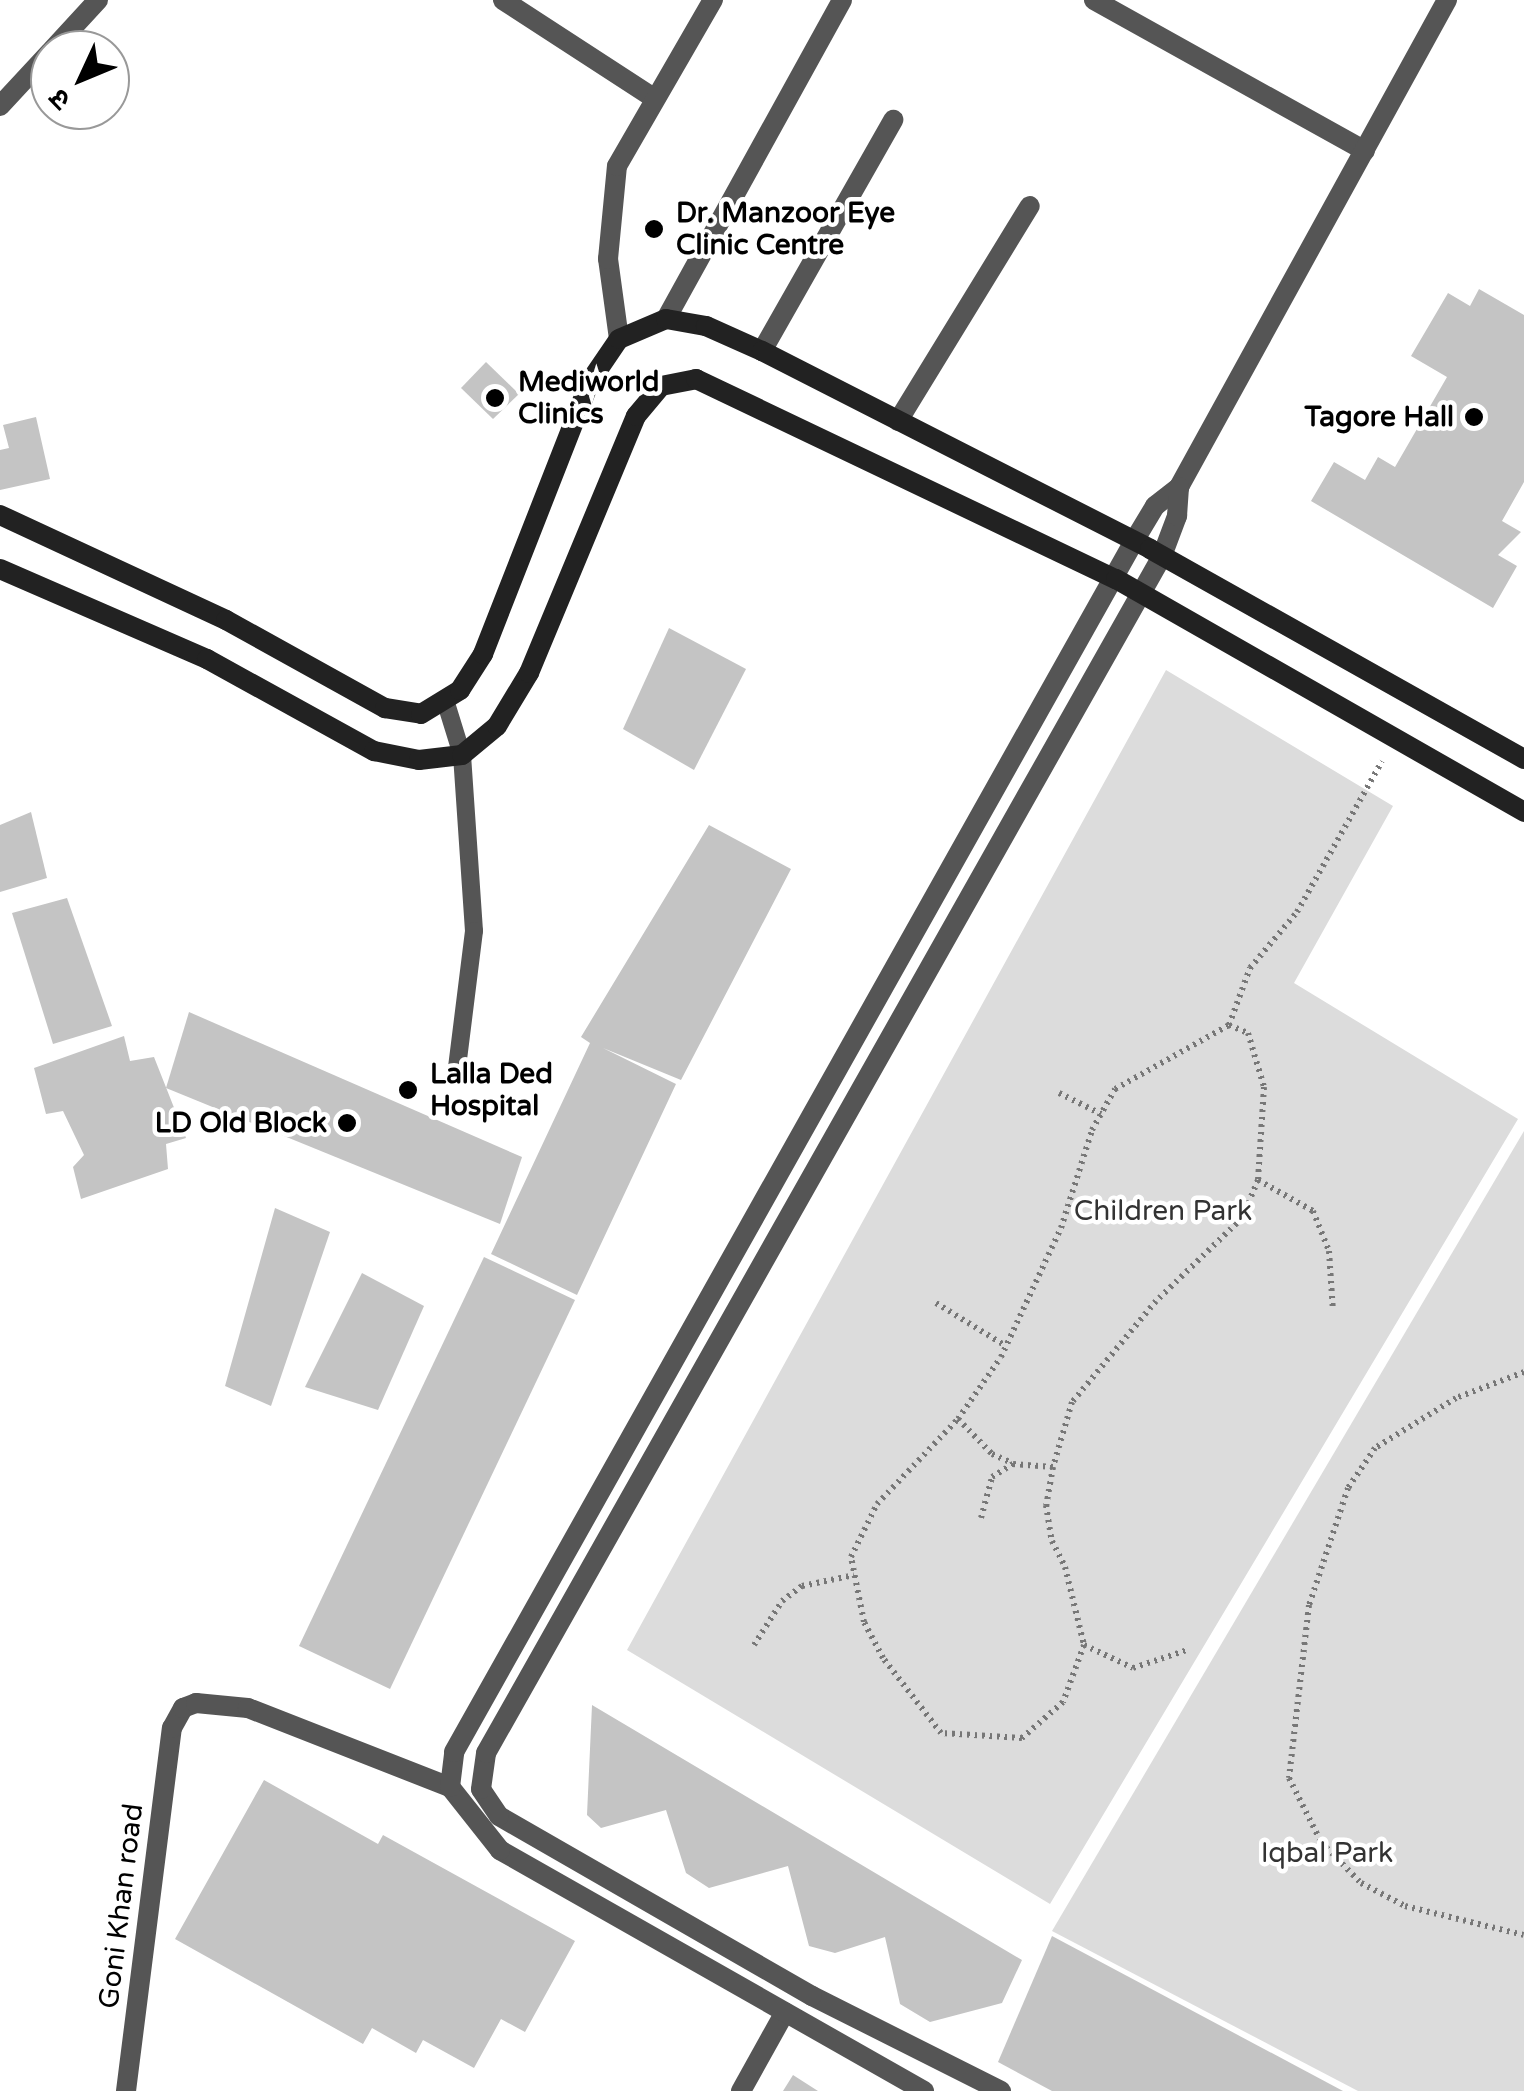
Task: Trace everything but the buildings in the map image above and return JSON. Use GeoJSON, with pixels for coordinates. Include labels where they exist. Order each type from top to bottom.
{"type":"FeatureCollection","features":[{"type":"Feature","properties":{"kind":"main road"},"geometry":{"type":"LineString","coordinates":[[0,515],[226,620],[385,708],[421,714],[460,690],[483,654],[568,426],[619,339],[666,319],[706,326],[762,351],[1134,541],[1524,760]]}},
{"type":"Feature","properties":{"kind":"main road"},"geometry":{"type":"LineString","coordinates":[[0,569],[207,659],[374,751],[419,760],[462,755],[497,726],[529,674],[636,416],[661,386],[696,378],[1116,579],[1524,812]]}},
{"type":"Feature","properties":{"kind":"street"},"geometry":{"type":"LineString","coordinates":[[70,30],[98,0]]}},
{"type":"Feature","properties":{"kind":"street"},"geometry":{"type":"LineString","coordinates":[[504,0],[654,98]]}},
{"type":"Feature","properties":{"kind":"street"},"geometry":{"type":"LineString","coordinates":[[619,339],[608,259],[610,196],[618,166],[712,0]]}},
{"type":"Feature","properties":{"kind":"street"},"geometry":{"type":"LineString","coordinates":[[666,319],[842,0]]}},
{"type":"Feature","properties":{"kind":"street"},"geometry":{"type":"LineString","coordinates":[[1094,0],[1365,151]]}},
{"type":"Feature","properties":{"kind":"street"},"geometry":{"type":"LineString","coordinates":[[924,2091],[500,1850],[450,1787],[454,1752],[1134,541],[1155,506],[1179,488],[1446,0]]}},
{"type":"Feature","properties":{"kind":"street"},"geometry":{"type":"LineString","coordinates":[[0,106],[30,74]]}},
{"type":"Feature","properties":{"kind":"street"},"geometry":{"type":"LineString","coordinates":[[762,351],[893,120]]}},
{"type":"Feature","properties":{"kind":"street"},"geometry":{"type":"LineString","coordinates":[[898,421],[1030,206]]}},
{"type":"Feature","properties":{"kind":"street"},"geometry":{"type":"LineString","coordinates":[[1001,2091],[812,1996],[499,1816],[480,1789],[486,1753],[1143,594],[1177,516],[1179,488]]}},
{"type":"Feature","properties":{"kind":"street","name":"Goni Khan road"},"geometry":{"type":"LineString","coordinates":[[126,2091],[172,1728],[188,1705],[248,1708],[450,1787]]}},
{"type":"Feature","properties":{"kind":"street"},"geometry":{"type":"LineString","coordinates":[[741,2091],[785,2012]]}},
{"type":"Feature","properties":{"kind":"lane"},"geometry":{"type":"LineString","coordinates":[[445,700],[462,755],[474,931],[456,1075]]}},
{"type":"Feature","properties":{"kind":"path"},"geometry":{"type":"LineString","coordinates":[[1229,1025],[1248,1034],[1264,1087],[1258,1180],[1242,1218],[1156,1301],[1072,1402],[1053,1467],[1046,1505],[1052,1541],[1065,1566],[1084,1645],[1063,1702],[1022,1738],[941,1733],[883,1658],[864,1622],[851,1557],[877,1504],[958,1418],[1006,1346],[1061,1228],[1101,1114],[1115,1089],[1229,1025],[1250,968],[1297,912],[1394,738]]}},
{"type":"Feature","properties":{"kind":"path"},"geometry":{"type":"LineString","coordinates":[[1058,1093],[1101,1114]]}},
{"type":"Feature","properties":{"kind":"path"},"geometry":{"type":"LineString","coordinates":[[1258,1180],[1313,1211],[1328,1251],[1332,1311]]}},
{"type":"Feature","properties":{"kind":"path"},"geometry":{"type":"LineString","coordinates":[[936,1304],[1006,1346]]}},
{"type":"Feature","properties":{"kind":"path"},"geometry":{"type":"LineString","coordinates":[[1524,1372],[1456,1398],[1374,1448],[1348,1488],[1310,1605],[1289,1778],[1320,1842],[1360,1883],[1405,1906],[1524,1935]]}},
{"type":"Feature","properties":{"kind":"path"},"geometry":{"type":"LineString","coordinates":[[958,1418],[992,1454],[1013,1464],[1053,1467]]}},
{"type":"Feature","properties":{"kind":"path"},"geometry":{"type":"LineString","coordinates":[[981,1518],[992,1477],[1013,1464]]}},
{"type":"Feature","properties":{"kind":"path"},"geometry":{"type":"LineString","coordinates":[[754,1645],[782,1601],[802,1586],[854,1575]]}},
{"type":"Feature","properties":{"kind":"path"},"geometry":{"type":"LineString","coordinates":[[1084,1645],[1134,1668],[1187,1650]]}},
{"type":"Feature","properties":{"kind":"green space","name":"Children Park"},"geometry":{"type":"Polygon","coordinates":[[[1166,670],[1393,806],[1294,983],[1518,1119],[1050,1904],[627,1650],[1166,670]]]}},
{"type":"Feature","properties":{"kind":"green space","name":"Iqbal Park"},"geometry":{"type":"Polygon","coordinates":[[[1524,1131],[1524,2091],[1358,2091],[1052,1931],[1524,1131]]]}},
{"type":"Feature","properties":{"kind":"place","name":"Dr. Manzoor Eye Clinic Centre"},"geometry":{"type":"Point","coordinates":[654,229]}},
{"type":"Feature","properties":{"kind":"place","name":"Mediworld Clinics"},"geometry":{"type":"Point","coordinates":[495,398]}},
{"type":"Feature","properties":{"kind":"place","name":"Tagore Hall"},"geometry":{"type":"Point","coordinates":[1474,417]}},
{"type":"Feature","properties":{"kind":"place","name":"Lalla Ded Hospital"},"geometry":{"type":"Point","coordinates":[408,1090]}},
{"type":"Feature","properties":{"kind":"place","name":"LD Old Block"},"geometry":{"type":"Point","coordinates":[347,1123]}}]}
